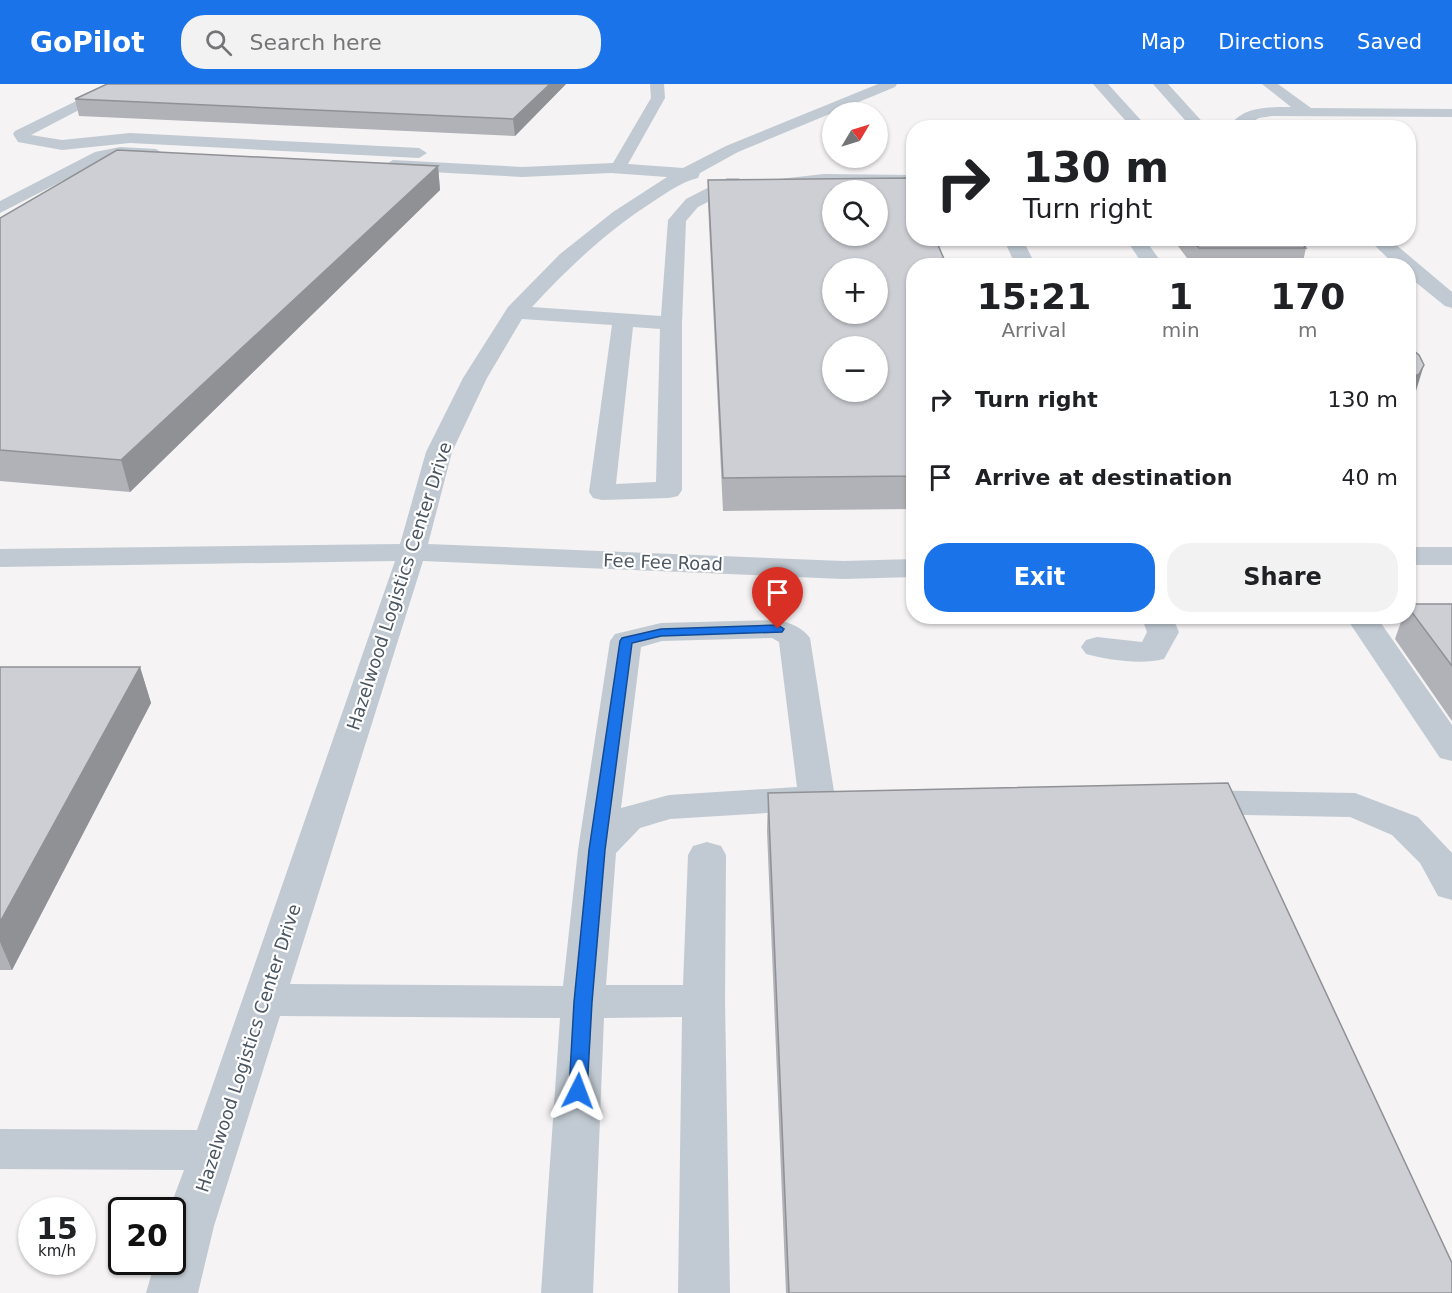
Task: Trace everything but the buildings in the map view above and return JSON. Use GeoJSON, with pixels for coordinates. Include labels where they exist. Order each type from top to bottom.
{"type":"FeatureCollection","features":[{"type":"Feature","properties":{"kind":"street"},"geometry":{"type":"LineString","coordinates":[[122,84],[21,134],[24,139],[62,145],[130,138],[437,154]]}},
{"type":"Feature","properties":{"kind":"street"},"geometry":{"type":"LineString","coordinates":[[618,168],[658,98],[657,84]]}},
{"type":"Feature","properties":{"kind":"street","name":"Hazelwood Logistics Center Drive"},"geometry":{"type":"LineString","coordinates":[[172,1293],[189,1226],[412,552],[439,452],[475,378],[516,312],[567,258],[619,216],[732,149],[890,84]]}},
{"type":"Feature","properties":{"kind":"street"},"geometry":{"type":"LineString","coordinates":[[1100,84],[1134,120]]}},
{"type":"Feature","properties":{"kind":"street"},"geometry":{"type":"LineString","coordinates":[[1160,84],[1194,120]]}},
{"type":"Feature","properties":{"kind":"street"},"geometry":{"type":"LineString","coordinates":[[1269,84],[1306,112]]}},
{"type":"Feature","properties":{"kind":"street"},"geometry":{"type":"LineString","coordinates":[[1243,120],[1256,115],[1306,112],[1452,113]]}},
{"type":"Feature","properties":{"kind":"street"},"geometry":{"type":"LineString","coordinates":[[0,208],[101,155],[120,152],[522,172],[618,168],[688,173],[749,183],[824,179],[906,180]]}},
{"type":"Feature","properties":{"kind":"street"},"geometry":{"type":"LineString","coordinates":[[623,320],[602,492],[669,490],[670,323],[677,220],[692,203],[749,183]]}},
{"type":"Feature","properties":{"kind":"street"},"geometry":{"type":"LineString","coordinates":[[1385,246],[1398,258]]}},
{"type":"Feature","properties":{"kind":"street"},"geometry":{"type":"LineString","coordinates":[[1416,274],[1452,302]]}},
{"type":"Feature","properties":{"kind":"street"},"geometry":{"type":"LineString","coordinates":[[516,312],[670,323]]}},
{"type":"Feature","properties":{"kind":"street","name":"Fee Fee Road"},"geometry":{"type":"LineString","coordinates":[[0,558],[412,552],[843,570],[906,568]]}},
{"type":"Feature","properties":{"kind":"street"},"geometry":{"type":"LineString","coordinates":[[1416,556],[1452,556]]}},
{"type":"Feature","properties":{"kind":"street"},"geometry":{"type":"LineString","coordinates":[[1097,647],[1153,652],[1162,632],[1159,624]]}},
{"type":"Feature","properties":{"kind":"street"},"geometry":{"type":"LineString","coordinates":[[1365,624],[1452,750]]}},
{"type":"Feature","properties":{"kind":"street"},"geometry":{"type":"LineString","coordinates":[[567,1293],[583,1002],[597,850],[626,641],[661,632],[778,629],[794,638],[835,798],[669,807],[627,819],[597,850]]}},
{"type":"Feature","properties":{"kind":"street"},"geometry":{"type":"LineString","coordinates":[[1162,802],[1355,805],[1405,826],[1434,855],[1452,886]]}},
{"type":"Feature","properties":{"kind":"street"},"geometry":{"type":"LineString","coordinates":[[704,1293],[704,1001],[707,855]]}},
{"type":"Feature","properties":{"kind":"street"},"geometry":{"type":"LineString","coordinates":[[265,1000],[704,1001]]}},
{"type":"Feature","properties":{"kind":"street"},"geometry":{"type":"LineString","coordinates":[[0,1149],[214,1150]]}},
{"type":"Feature","properties":{"kind":"route"},"geometry":{"type":"LineString","coordinates":[[578,1091],[583,1002],[597,850],[626,641],[661,632],[778,629]]}}]}
